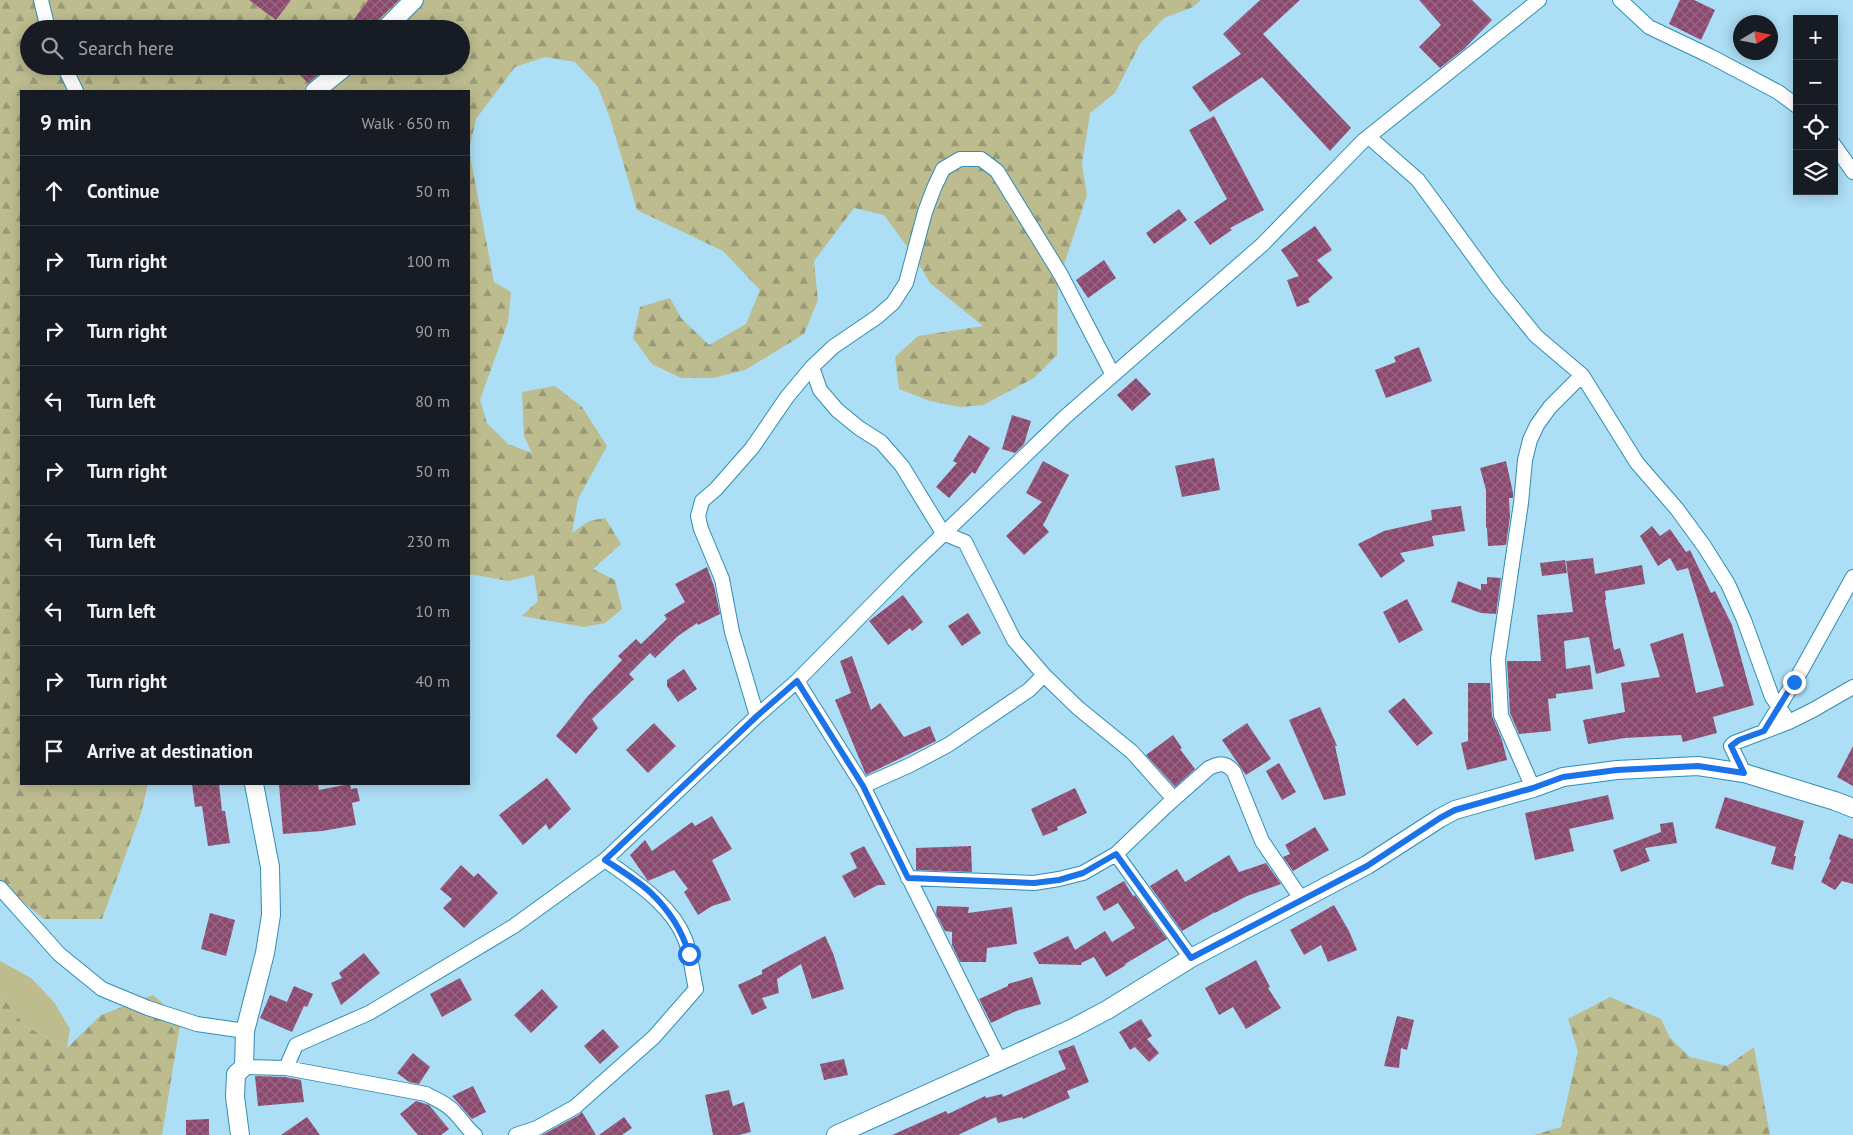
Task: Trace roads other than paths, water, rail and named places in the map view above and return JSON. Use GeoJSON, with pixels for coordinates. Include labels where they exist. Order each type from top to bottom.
{"type":"FeatureCollection","features":[{"type":"Feature","properties":{"kind":"street"},"geometry":{"type":"LineString","coordinates":[[42,0],[46,20]]}},
{"type":"Feature","properties":{"kind":"street"},"geometry":{"type":"LineString","coordinates":[[395,20],[414,0]]}},
{"type":"Feature","properties":{"kind":"street"},"geometry":{"type":"LineString","coordinates":[[286,1068],[296,1045],[370,1013],[514,926],[605,860],[757,716],[797,681],[813,662],[943,533],[1065,417],[1263,244],[1363,141],[1539,0]]}},
{"type":"Feature","properties":{"kind":"street"},"geometry":{"type":"LineString","coordinates":[[1620,0],[1649,27],[1710,56],[1778,92],[1796,105]]}},
{"type":"Feature","properties":{"kind":"street"},"geometry":{"type":"LineString","coordinates":[[68,75],[76,90]]}},
{"type":"Feature","properties":{"kind":"street"},"geometry":{"type":"LineString","coordinates":[[316,90],[335,75]]}},
{"type":"Feature","properties":{"kind":"street"},"geometry":{"type":"LineString","coordinates":[[1370,137],[1418,180],[1497,288],[1536,336],[1582,375],[1637,463],[1677,509],[1704,546],[1728,584],[1744,620],[1767,686],[1778,708],[1789,722]]}},
{"type":"Feature","properties":{"kind":"street"},"geometry":{"type":"LineString","coordinates":[[1838,150],[1853,172]]}},
{"type":"Feature","properties":{"kind":"street"},"geometry":{"type":"LineString","coordinates":[[757,716],[732,632],[722,579],[701,529],[698,516],[702,501],[716,489],[752,448],[787,397],[812,367],[833,347],[894,303],[906,283],[925,212],[944,169],[960,159],[981,159],[997,170],[1061,275],[1113,376]]}},
{"type":"Feature","properties":{"kind":"street"},"geometry":{"type":"LineString","coordinates":[[812,367],[820,390],[837,410],[859,428],[881,442],[902,466],[943,533],[965,542],[1014,640],[1078,708],[1132,752],[1174,799]]}},
{"type":"Feature","properties":{"kind":"street"},"geometry":{"type":"LineString","coordinates":[[1533,788],[1501,715],[1498,659],[1521,503],[1525,460],[1530,440],[1537,425],[1550,407],[1582,375]]}},
{"type":"Feature","properties":{"kind":"street"},"geometry":{"type":"LineString","coordinates":[[1764,731],[1802,669],[1853,576]]}},
{"type":"Feature","properties":{"kind":"street"},"geometry":{"type":"LineString","coordinates":[[863,786],[910,766],[948,745],[1029,690],[1044,674]]}},
{"type":"Feature","properties":{"kind":"street"},"geometry":{"type":"LineString","coordinates":[[797,681],[863,786],[1000,1061]]}},
{"type":"Feature","properties":{"kind":"street"},"geometry":{"type":"LineString","coordinates":[[1744,773],[1731,746],[1739,740],[1789,722],[1814,710],[1853,687]]}},
{"type":"Feature","properties":{"kind":"street"},"geometry":{"type":"LineString","coordinates":[[908,878],[1034,883],[1059,880],[1083,873],[1116,854],[1209,768],[1217,764],[1223,764],[1229,766],[1234,772],[1262,841],[1302,900]]}},
{"type":"Feature","properties":{"kind":"street"},"geometry":{"type":"LineString","coordinates":[[836,1135],[1072,1029],[1107,1010],[1191,958],[1367,866],[1455,810],[1533,788],[1563,777],[1617,770],[1698,766],[1744,773],[1835,800],[1853,808]]}},
{"type":"Feature","properties":{"kind":"street"},"geometry":{"type":"LineString","coordinates":[[244,1067],[245,1031],[266,953],[271,915],[270,867],[254,785]]}},
{"type":"Feature","properties":{"kind":"street"},"geometry":{"type":"LineString","coordinates":[[1116,854],[1191,958]]}},
{"type":"Feature","properties":{"kind":"street"},"geometry":{"type":"LineString","coordinates":[[516,1135],[538,1128],[575,1107],[654,1038],[696,988],[684,938],[676,924],[650,892],[605,860]]}},
{"type":"Feature","properties":{"kind":"street"},"geometry":{"type":"LineString","coordinates":[[0,888],[59,954],[102,989],[148,1008],[197,1024],[245,1031]]}},
{"type":"Feature","properties":{"kind":"street"},"geometry":{"type":"LineString","coordinates":[[240,1135],[235,1097],[236,1074],[244,1067],[286,1068],[426,1094],[443,1102],[458,1115],[466,1128],[475,1135]]}}]}
